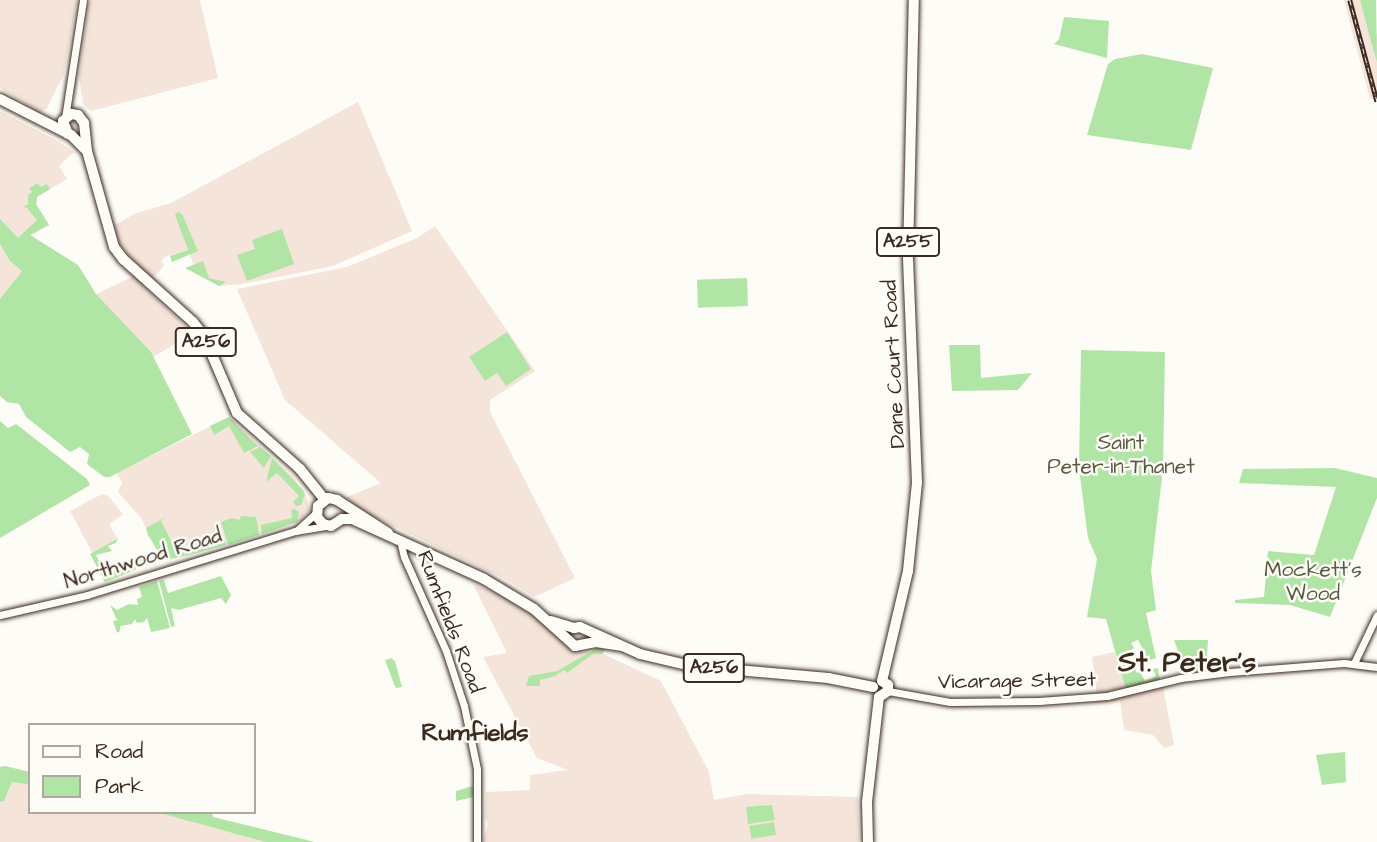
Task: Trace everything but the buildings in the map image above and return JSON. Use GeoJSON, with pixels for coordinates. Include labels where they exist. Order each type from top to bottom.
{"type":"FeatureCollection","features":[{"type":"Feature","properties":{"kind":"main road","name":"Dane Court Road"},"geometry":{"type":"LineString","coordinates":[[877,684],[908,571],[917,484],[908,256],[914,0]]}},
{"type":"Feature","properties":{"kind":"main road","name":"A256"},"geometry":{"type":"LineString","coordinates":[[0,99],[40,122],[69,134],[87,151]]}},
{"type":"Feature","properties":{"kind":"main road","name":"A256"},"geometry":{"type":"LineString","coordinates":[[78,115],[84,123],[87,151],[114,247],[123,259],[193,322],[207,343],[237,414],[294,466],[324,499]]}},
{"type":"Feature","properties":{"kind":"main road"},"geometry":{"type":"LineString","coordinates":[[40,122],[64,120],[78,115]]}},
{"type":"Feature","properties":{"kind":"main road","name":"A256"},"geometry":{"type":"LineString","coordinates":[[64,120],[69,134]]}},
{"type":"Feature","properties":{"kind":"main road"},"geometry":{"type":"LineString","coordinates":[[69,134],[83,130]]}},
{"type":"Feature","properties":{"kind":"main road","name":"A256"},"geometry":{"type":"LineString","coordinates":[[294,466],[319,521],[327,526]]}},
{"type":"Feature","properties":{"kind":"main road"},"geometry":{"type":"LineString","coordinates":[[316,511],[324,499],[333,498],[388,533],[520,598],[575,646],[586,644],[586,631],[547,619]]}},
{"type":"Feature","properties":{"kind":"main road"},"geometry":{"type":"LineString","coordinates":[[327,526],[335,525],[342,519],[344,510],[340,503]]}},
{"type":"Feature","properties":{"kind":"main road"},"geometry":{"type":"LineString","coordinates":[[342,519],[388,533]]}},
{"type":"Feature","properties":{"kind":"main road"},"geometry":{"type":"LineString","coordinates":[[569,639],[573,628]]}},
{"type":"Feature","properties":{"kind":"main road","name":"A256"},"geometry":{"type":"LineString","coordinates":[[586,631],[621,646],[691,666],[877,684]]}},
{"type":"Feature","properties":{"kind":"main road","name":"A256"},"geometry":{"type":"LineString","coordinates":[[586,644],[621,646]]}},
{"type":"Feature","properties":{"kind":"main road"},"geometry":{"type":"LineString","coordinates":[[868,842],[867,802],[884,694],[888,685],[877,684]]}},
{"type":"Feature","properties":{"kind":"street"},"geometry":{"type":"LineString","coordinates":[[64,120],[83,0]]}},
{"type":"Feature","properties":{"kind":"street"},"geometry":{"type":"LineString","coordinates":[[71,86],[78,115]]}},
{"type":"Feature","properties":{"kind":"street","name":"Northwood Road"},"geometry":{"type":"LineString","coordinates":[[295,531],[316,511]]}},
{"type":"Feature","properties":{"kind":"street","name":"Northwood Road"},"geometry":{"type":"LineString","coordinates":[[0,615],[87,595],[295,531],[327,526]]}},
{"type":"Feature","properties":{"kind":"street","name":"Rumfields Road"},"geometry":{"type":"LineString","coordinates":[[400,539],[404,556],[446,650],[464,706],[478,777],[477,842]]}},
{"type":"Feature","properties":{"kind":"street"},"geometry":{"type":"LineString","coordinates":[[1354,663],[1377,615]]}},
{"type":"Feature","properties":{"kind":"street","name":"Vicarage Street"},"geometry":{"type":"LineString","coordinates":[[884,694],[969,703],[1100,698],[1207,674],[1354,663],[1377,667]]}},
{"type":"Feature","properties":{"kind":"shaded area"},"geometry":{"type":"Polygon","coordinates":[[[0,0],[77,0],[64,74],[47,108],[40,113],[0,88],[0,0]]]}},
{"type":"Feature","properties":{"kind":"shaded area"},"geometry":{"type":"Polygon","coordinates":[[[90,0],[200,0],[218,78],[91,111],[83,104],[79,76],[90,0]]]}},
{"type":"Feature","properties":{"kind":"shaded area"},"geometry":{"type":"Polygon","coordinates":[[[1344,0],[1360,0],[1369,34],[1377,34],[1377,99],[1370,99],[1344,0]]]}},
{"type":"Feature","properties":{"kind":"shaded area"},"geometry":{"type":"Polygon","coordinates":[[[358,102],[412,231],[333,266],[242,284],[219,286],[197,274],[188,250],[165,257],[161,261],[164,266],[144,287],[193,333],[153,357],[96,294],[132,277],[137,264],[119,244],[113,226],[136,213],[171,203],[358,102]]]}},
{"type":"Feature","properties":{"kind":"shaded area"},"geometry":{"type":"Polygon","coordinates":[[[0,111],[74,152],[59,166],[67,179],[37,197],[36,204],[49,225],[5,250],[10,261],[22,271],[0,299],[0,111]]]}},
{"type":"Feature","properties":{"kind":"shaded area"},"geometry":{"type":"Polygon","coordinates":[[[435,226],[535,371],[490,400],[490,412],[575,578],[534,597],[505,579],[368,514],[345,498],[381,483],[285,400],[237,289],[347,267],[417,238],[435,226]]]}},
{"type":"Feature","properties":{"kind":"shaded area"},"geometry":{"type":"Polygon","coordinates":[[[229,417],[293,477],[306,496],[310,510],[299,521],[259,535],[186,556],[165,558],[158,553],[141,518],[118,492],[122,483],[117,473],[229,417]]]}},
{"type":"Feature","properties":{"kind":"shaded area"},"geometry":{"type":"Polygon","coordinates":[[[102,494],[108,496],[123,514],[109,524],[118,540],[93,554],[70,511],[102,494]]]}},
{"type":"Feature","properties":{"kind":"shaded area"},"geometry":{"type":"Polygon","coordinates":[[[473,584],[507,598],[534,615],[575,651],[599,652],[661,681],[709,772],[714,800],[747,794],[858,797],[859,842],[483,842],[488,824],[485,818],[486,792],[530,790],[530,775],[568,770],[537,758],[483,657],[507,653],[473,584]]]}},
{"type":"Feature","properties":{"kind":"shaded area"},"geometry":{"type":"Polygon","coordinates":[[[1115,652],[1126,690],[1163,687],[1174,745],[1164,748],[1153,735],[1124,730],[1120,701],[1098,703],[1092,657],[1115,652]]]}},
{"type":"Feature","properties":{"kind":"shaded area"},"geometry":{"type":"Polygon","coordinates":[[[12,782],[28,785],[28,814],[163,814],[265,842],[0,842],[0,802],[4,801],[12,782]]]}},
{"type":"Feature","properties":{"kind":"green space"},"geometry":{"type":"Polygon","coordinates":[[[1360,0],[1376,0],[1377,62],[1369,34],[1360,0]]]}},
{"type":"Feature","properties":{"kind":"green space"},"geometry":{"type":"Polygon","coordinates":[[[1064,17],[1109,21],[1107,58],[1054,44],[1059,39],[1064,17]]]}},
{"type":"Feature","properties":{"kind":"green space"},"geometry":{"type":"Polygon","coordinates":[[[1142,54],[1213,68],[1191,150],[1087,135],[1108,64],[1115,59],[1142,54]]]}},
{"type":"Feature","properties":{"kind":"green space"},"geometry":{"type":"Polygon","coordinates":[[[38,183],[40,187],[47,184],[50,189],[37,197],[36,204],[49,225],[30,235],[78,265],[96,294],[151,352],[192,434],[110,477],[104,477],[87,464],[89,454],[80,447],[70,452],[26,417],[19,404],[7,402],[0,396],[0,299],[22,271],[10,261],[0,244],[0,219],[18,238],[37,220],[26,207],[22,208],[28,204],[28,195],[32,192],[29,188],[38,183]]]}},
{"type":"Feature","properties":{"kind":"green space"},"geometry":{"type":"Polygon","coordinates":[[[178,212],[182,214],[198,251],[172,262],[170,256],[188,250],[175,215],[178,212]]]}},
{"type":"Feature","properties":{"kind":"green space"},"geometry":{"type":"Polygon","coordinates":[[[282,229],[294,264],[247,281],[237,255],[255,249],[252,240],[282,229]]]}},
{"type":"Feature","properties":{"kind":"green space"},"geometry":{"type":"Polygon","coordinates":[[[203,261],[209,278],[226,282],[219,286],[185,268],[203,261]]]}},
{"type":"Feature","properties":{"kind":"green space"},"geometry":{"type":"Polygon","coordinates":[[[747,278],[748,306],[698,308],[697,280],[747,278]]]}},
{"type":"Feature","properties":{"kind":"green space"},"geometry":{"type":"Polygon","coordinates":[[[507,332],[531,369],[506,386],[497,373],[485,381],[469,357],[507,332]]]}},
{"type":"Feature","properties":{"kind":"green space"},"geometry":{"type":"Polygon","coordinates":[[[949,345],[980,345],[981,378],[1032,373],[1018,390],[952,391],[949,345]]]}},
{"type":"Feature","properties":{"kind":"green space","name":"Saint Peter-in-Thanet"},"geometry":{"type":"Polygon","coordinates":[[[1081,350],[1165,352],[1163,469],[1151,571],[1156,610],[1146,613],[1156,658],[1150,660],[1138,640],[1131,643],[1134,648],[1126,653],[1137,673],[1140,672],[1145,681],[1156,676],[1153,669],[1158,668],[1160,681],[1126,690],[1106,619],[1087,617],[1097,559],[1088,538],[1079,468],[1081,350]]]}},
{"type":"Feature","properties":{"kind":"green space"},"geometry":{"type":"Polygon","coordinates":[[[229,417],[258,446],[244,453],[229,426],[214,435],[210,426],[229,417]]]}},
{"type":"Feature","properties":{"kind":"green space"},"geometry":{"type":"Polygon","coordinates":[[[0,421],[8,428],[16,424],[87,479],[90,485],[0,538],[0,421]]]}},
{"type":"Feature","properties":{"kind":"green space"},"geometry":{"type":"Polygon","coordinates":[[[260,447],[271,456],[264,468],[250,452],[260,447]]]}},
{"type":"Feature","properties":{"kind":"green space"},"geometry":{"type":"Polygon","coordinates":[[[272,458],[303,490],[305,494],[301,505],[296,506],[293,502],[299,496],[277,473],[266,482],[272,458]]]}},
{"type":"Feature","properties":{"kind":"green space","name":"Mockett's Wood"},"geometry":{"type":"Polygon","coordinates":[[[1335,468],[1377,478],[1377,498],[1330,617],[1290,605],[1235,603],[1235,600],[1264,597],[1268,551],[1314,555],[1336,487],[1239,483],[1243,469],[1335,468]]]}},
{"type":"Feature","properties":{"kind":"green space"},"geometry":{"type":"Polygon","coordinates":[[[291,510],[299,512],[297,522],[262,534],[261,525],[292,518],[291,510]]]}},
{"type":"Feature","properties":{"kind":"green space"},"geometry":{"type":"Polygon","coordinates":[[[241,516],[256,517],[259,535],[228,545],[221,522],[232,518],[240,520],[241,516]]]}},
{"type":"Feature","properties":{"kind":"green space"},"geometry":{"type":"Polygon","coordinates":[[[166,517],[161,521],[173,544],[184,549],[185,556],[170,559],[161,556],[148,535],[146,528],[166,517]]]}},
{"type":"Feature","properties":{"kind":"green space"},"geometry":{"type":"Polygon","coordinates":[[[119,534],[116,543],[108,546],[112,551],[96,555],[106,575],[114,571],[116,573],[142,556],[142,560],[135,570],[105,582],[90,554],[117,539],[119,534]]]}},
{"type":"Feature","properties":{"kind":"green space"},"geometry":{"type":"Polygon","coordinates":[[[224,539],[226,545],[186,556],[185,549],[189,551],[224,539]]]}},
{"type":"Feature","properties":{"kind":"green space"},"geometry":{"type":"Polygon","coordinates":[[[221,576],[231,595],[226,604],[221,598],[179,610],[171,608],[175,626],[171,627],[159,581],[164,580],[168,593],[221,576]]]}},
{"type":"Feature","properties":{"kind":"green space"},"geometry":{"type":"Polygon","coordinates":[[[157,581],[170,628],[151,632],[147,618],[144,622],[137,623],[135,619],[132,624],[120,626],[117,633],[113,621],[117,620],[110,605],[117,610],[129,604],[138,605],[137,599],[142,597],[139,587],[157,581]]]}},
{"type":"Feature","properties":{"kind":"green space"},"geometry":{"type":"Polygon","coordinates":[[[1174,640],[1208,640],[1206,671],[1185,670],[1174,640]]]}},
{"type":"Feature","properties":{"kind":"green space"},"geometry":{"type":"Polygon","coordinates":[[[599,647],[605,650],[602,654],[593,654],[567,673],[564,670],[540,680],[540,686],[526,686],[529,676],[557,671],[599,647]]]}},
{"type":"Feature","properties":{"kind":"green space"},"geometry":{"type":"Polygon","coordinates":[[[391,658],[395,661],[402,687],[396,688],[394,684],[385,660],[391,658]]]}},
{"type":"Feature","properties":{"kind":"green space"},"geometry":{"type":"Polygon","coordinates":[[[1345,752],[1346,782],[1322,785],[1316,755],[1345,752]]]}},
{"type":"Feature","properties":{"kind":"green space"},"geometry":{"type":"Polygon","coordinates":[[[0,767],[28,772],[28,785],[12,782],[4,801],[0,802],[0,767]]]}},
{"type":"Feature","properties":{"kind":"green space"},"geometry":{"type":"Polygon","coordinates":[[[473,786],[473,797],[456,801],[456,791],[473,786]]]}},
{"type":"Feature","properties":{"kind":"green space"},"geometry":{"type":"Polygon","coordinates":[[[772,805],[775,820],[748,824],[746,807],[772,805]]]}},
{"type":"Feature","properties":{"kind":"green space"},"geometry":{"type":"Polygon","coordinates":[[[163,814],[212,814],[213,817],[315,842],[265,842],[163,814]]]}},
{"type":"Feature","properties":{"kind":"green space"},"geometry":{"type":"Polygon","coordinates":[[[774,822],[776,835],[751,839],[749,826],[774,822]]]}},
{"type":"Feature","properties":{"kind":"railway"},"geometry":{"type":"LineString","coordinates":[[1350,0],[1377,101]]}},
{"type":"Feature","properties":{"kind":"district","name":"St. Peter's"},"geometry":{"type":"Point","coordinates":[1187,663]}},
{"type":"Feature","properties":{"kind":"district","name":"Rumfields"},"geometry":{"type":"Point","coordinates":[475,734]}}]}
